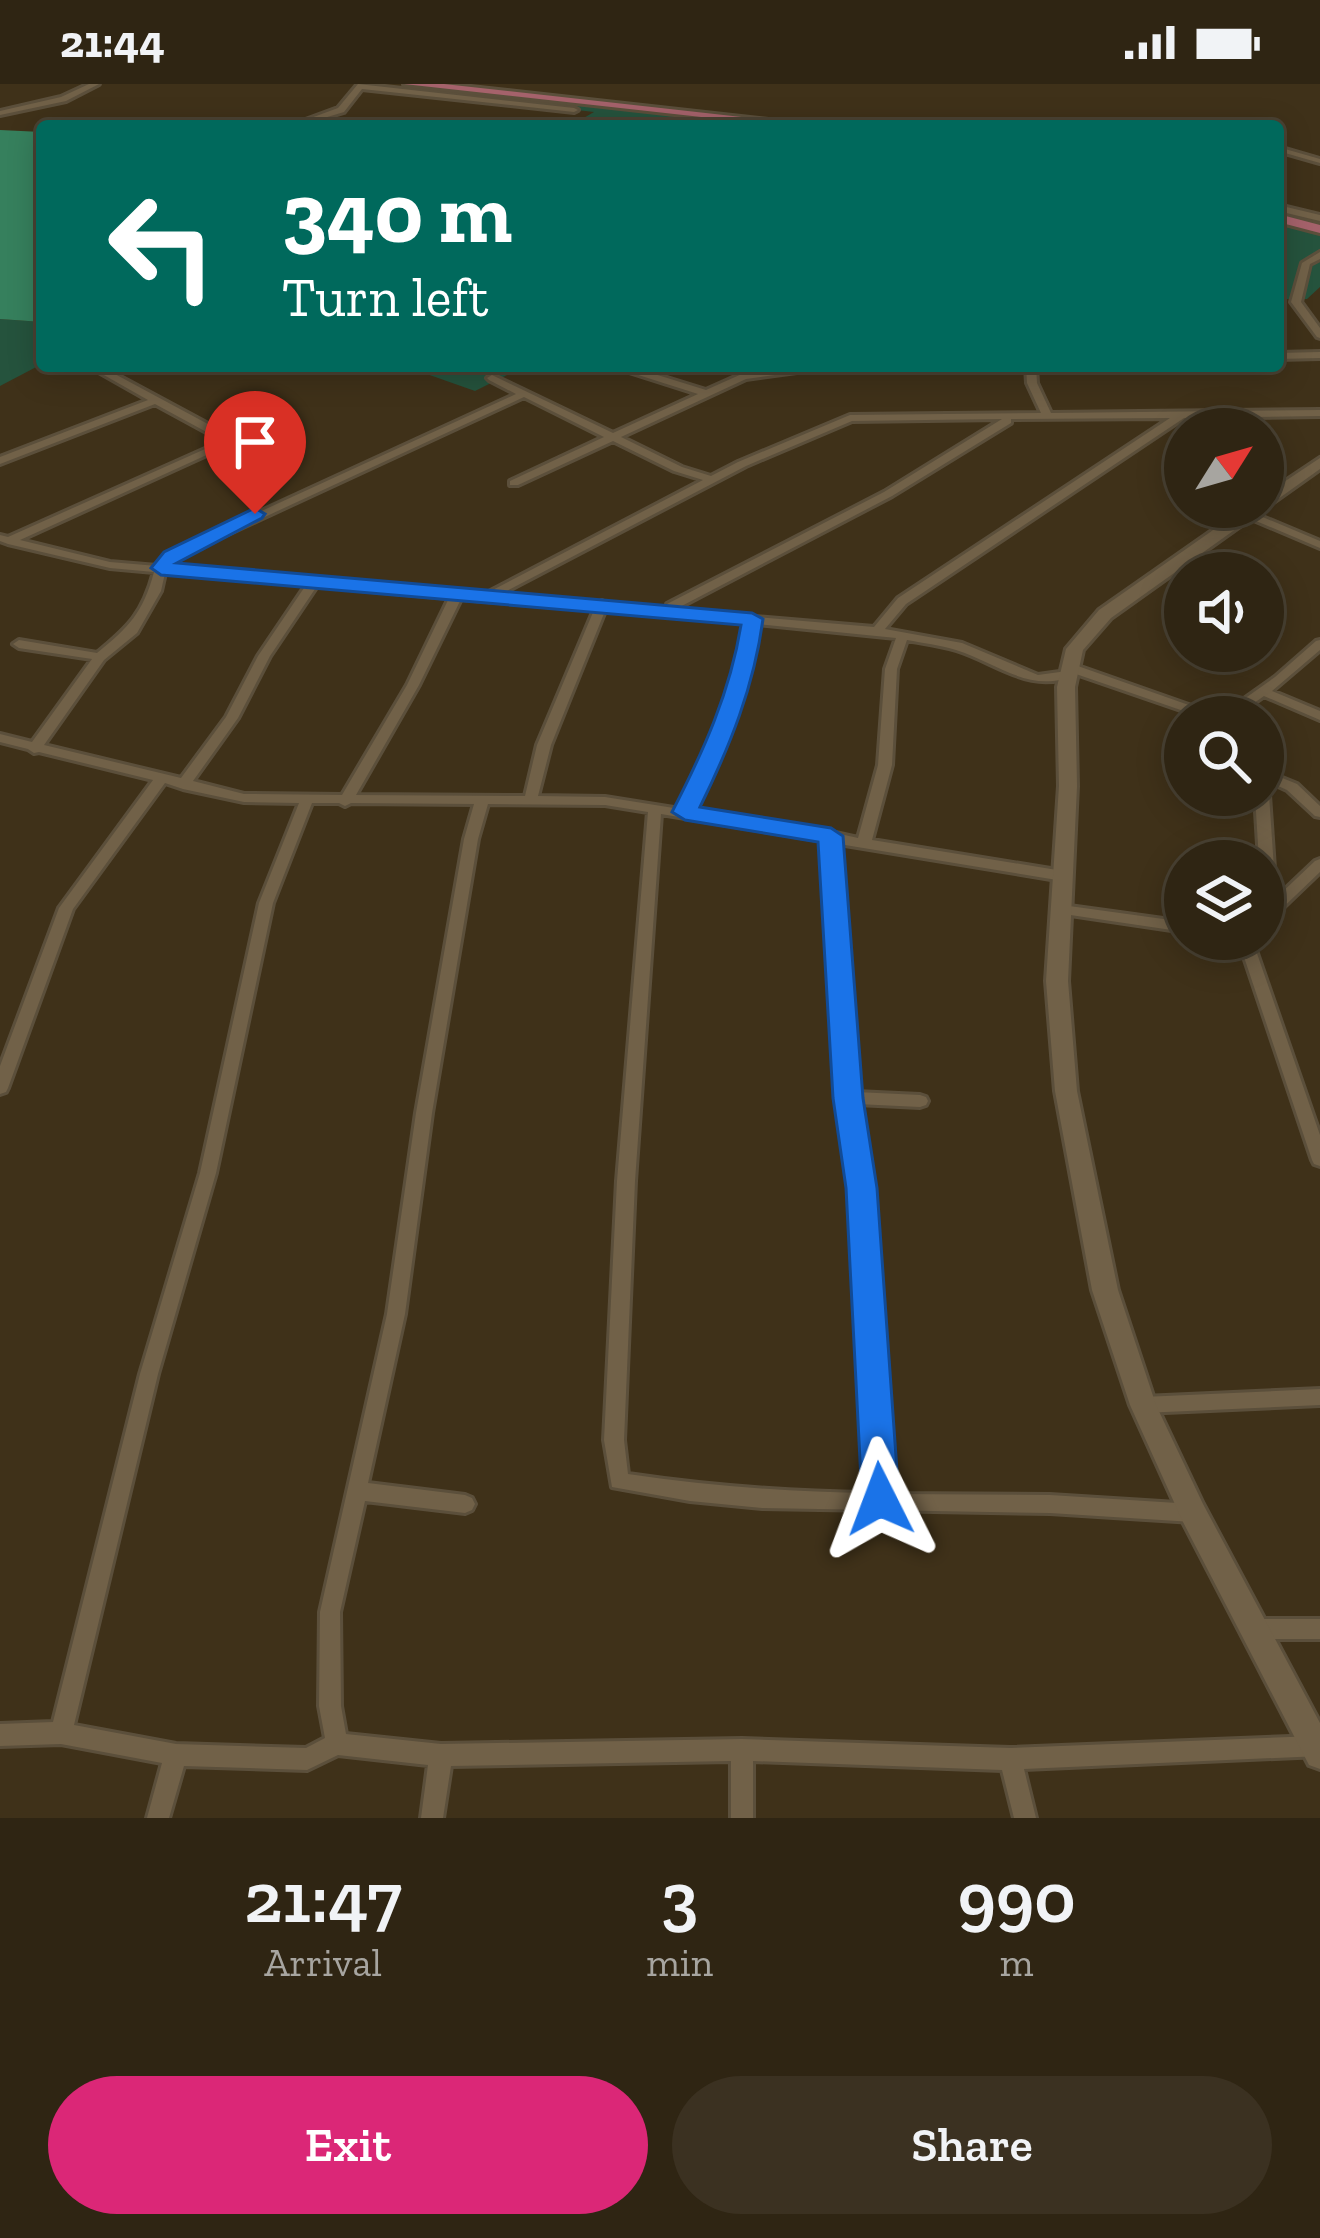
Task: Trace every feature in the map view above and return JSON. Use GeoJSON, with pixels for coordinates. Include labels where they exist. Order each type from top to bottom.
{"type":"FeatureCollection","features":[{"type":"Feature","properties":{"kind":"main road"},"geometry":{"type":"LineString","coordinates":[[410,84],[759,120]]}},
{"type":"Feature","properties":{"kind":"main road"},"geometry":{"type":"LineString","coordinates":[[1284,220],[1320,229]]}},
{"type":"Feature","properties":{"kind":"street"},"geometry":{"type":"LineString","coordinates":[[0,113],[58,100],[94,84]]}},
{"type":"Feature","properties":{"kind":"street"},"geometry":{"type":"LineString","coordinates":[[310,120],[341,110],[361,85],[574,110]]}},
{"type":"Feature","properties":{"kind":"street"},"geometry":{"type":"LineString","coordinates":[[1284,151],[1320,160]]}},
{"type":"Feature","properties":{"kind":"street"},"geometry":{"type":"LineString","coordinates":[[1284,209],[1320,218]]}},
{"type":"Feature","properties":{"kind":"street"},"geometry":{"type":"LineString","coordinates":[[1296,302],[1304,267],[1320,255]]}},
{"type":"Feature","properties":{"kind":"street"},"geometry":{"type":"LineString","coordinates":[[1284,301],[1296,302],[1320,335]]}},
{"type":"Feature","properties":{"kind":"street"},"geometry":{"type":"LineString","coordinates":[[1284,356],[1320,356]]}},
{"type":"Feature","properties":{"kind":"street"},"geometry":{"type":"LineString","coordinates":[[104,372],[232,441]]}},
{"type":"Feature","properties":{"kind":"street"},"geometry":{"type":"LineString","coordinates":[[638,372],[702,392]]}},
{"type":"Feature","properties":{"kind":"street"},"geometry":{"type":"LineString","coordinates":[[514,483],[702,392],[759,372]]}},
{"type":"Feature","properties":{"kind":"street"},"geometry":{"type":"LineString","coordinates":[[1031,372],[1047,416]]}},
{"type":"Feature","properties":{"kind":"street"},"geometry":{"type":"LineString","coordinates":[[492,378],[678,469],[715,480]]}},
{"type":"Feature","properties":{"kind":"street"},"geometry":{"type":"LineString","coordinates":[[34,749],[100,657],[133,630],[155,591],[161,568],[172,556],[521,394]]}},
{"type":"Feature","properties":{"kind":"street"},"geometry":{"type":"LineString","coordinates":[[0,461],[156,400]]}},
{"type":"Feature","properties":{"kind":"street"},"geometry":{"type":"LineString","coordinates":[[487,596],[715,480],[850,418],[992,423],[1047,416],[1164,413]]}},
{"type":"Feature","properties":{"kind":"street"},"geometry":{"type":"LineString","coordinates":[[1284,413],[1320,413]]}},
{"type":"Feature","properties":{"kind":"street"},"geometry":{"type":"LineString","coordinates":[[3,541],[284,418]]}},
{"type":"Feature","properties":{"kind":"street"},"geometry":{"type":"LineString","coordinates":[[691,606],[887,494],[992,423]]}},
{"type":"Feature","properties":{"kind":"street"},"geometry":{"type":"LineString","coordinates":[[878,631],[902,601],[1164,425]]}},
{"type":"Feature","properties":{"kind":"street"},"geometry":{"type":"LineString","coordinates":[[1284,487],[1320,462]]}},
{"type":"Feature","properties":{"kind":"street"},"geometry":{"type":"LineString","coordinates":[[1284,525],[1320,545]]}},
{"type":"Feature","properties":{"kind":"street"},"geometry":{"type":"LineString","coordinates":[[0,1735],[61,1732],[176,1756],[307,1759],[337,1744],[441,1755],[742,1750],[1010,1759],[1318,1750],[1193,1513],[1144,1405],[1105,1290],[1066,1091],[1058,981],[1070,671],[1076,650],[1105,614],[1227,528]]}},
{"type":"Feature","properties":{"kind":"street"},"geometry":{"type":"LineString","coordinates":[[3,541],[110,565],[661,610],[691,606],[752,619],[878,631],[958,646],[1037,679],[1070,671],[1164,697]]}},
{"type":"Feature","properties":{"kind":"street"},"geometry":{"type":"LineString","coordinates":[[183,785],[232,718],[264,656],[313,584]]}},
{"type":"Feature","properties":{"kind":"street"},"geometry":{"type":"LineString","coordinates":[[345,802],[413,686],[457,594]]}},
{"type":"Feature","properties":{"kind":"street"},"geometry":{"type":"LineString","coordinates":[[531,799],[544,745],[602,605]]}},
{"type":"Feature","properties":{"kind":"street"},"geometry":{"type":"LineString","coordinates":[[685,812],[722,737],[747,660],[752,619]]}},
{"type":"Feature","properties":{"kind":"street"},"geometry":{"type":"LineString","coordinates":[[864,843],[885,765],[891,669],[903,635]]}},
{"type":"Feature","properties":{"kind":"street"},"geometry":{"type":"LineString","coordinates":[[19,644],[100,657]]}},
{"type":"Feature","properties":{"kind":"street"},"geometry":{"type":"LineString","coordinates":[[1255,696],[1320,644]]}},
{"type":"Feature","properties":{"kind":"street"},"geometry":{"type":"LineString","coordinates":[[1262,691],[1320,716]]}},
{"type":"Feature","properties":{"kind":"street"},"geometry":{"type":"LineString","coordinates":[[0,738],[244,798],[605,801],[1063,876]]}},
{"type":"Feature","properties":{"kind":"street"},"geometry":{"type":"LineString","coordinates":[[0,1088],[66,908],[160,781]]}},
{"type":"Feature","properties":{"kind":"street"},"geometry":{"type":"LineString","coordinates":[[1284,783],[1320,813]]}},
{"type":"Feature","properties":{"kind":"street"},"geometry":{"type":"LineString","coordinates":[[61,1732],[148,1374],[208,1173],[266,903],[306,801]]}},
{"type":"Feature","properties":{"kind":"street"},"geometry":{"type":"LineString","coordinates":[[337,1744],[330,1706],[330,1612],[396,1314],[424,1113],[471,839],[482,801]]}},
{"type":"Feature","properties":{"kind":"street"},"geometry":{"type":"LineString","coordinates":[[655,809],[626,1181],[614,1440],[619,1481],[795,1500],[1143,1507],[1193,1513]]}},
{"type":"Feature","properties":{"kind":"street"},"geometry":{"type":"LineString","coordinates":[[831,836],[848,1098],[862,1188],[880,1499]]}},
{"type":"Feature","properties":{"kind":"street"},"geometry":{"type":"LineString","coordinates":[[1284,898],[1320,864]]}},
{"type":"Feature","properties":{"kind":"street"},"geometry":{"type":"LineString","coordinates":[[1062,910],[1164,924]]}},
{"type":"Feature","properties":{"kind":"street"},"geometry":{"type":"LineString","coordinates":[[1251,960],[1320,1160]]}},
{"type":"Feature","properties":{"kind":"street"},"geometry":{"type":"LineString","coordinates":[[848,1098],[920,1102]]}},
{"type":"Feature","properties":{"kind":"street"},"geometry":{"type":"LineString","coordinates":[[1144,1405],[1320,1397]]}},
{"type":"Feature","properties":{"kind":"street"},"geometry":{"type":"LineString","coordinates":[[358,1491],[465,1504]]}},
{"type":"Feature","properties":{"kind":"street"},"geometry":{"type":"LineString","coordinates":[[1254,1629],[1320,1628]]}},
{"type":"Feature","properties":{"kind":"street"},"geometry":{"type":"LineString","coordinates":[[742,1750],[742,1818]]}},
{"type":"Feature","properties":{"kind":"street"},"geometry":{"type":"LineString","coordinates":[[432,1818],[441,1755]]}},
{"type":"Feature","properties":{"kind":"street"},"geometry":{"type":"LineString","coordinates":[[158,1818],[176,1756]]}},
{"type":"Feature","properties":{"kind":"street"},"geometry":{"type":"LineString","coordinates":[[1010,1759],[1025,1818]]}},
{"type":"Feature","properties":{"kind":"green space"},"geometry":{"type":"Polygon","coordinates":[[[455,90],[611,103],[738,120],[580,120],[594,112],[448,95],[455,90]]]}},
{"type":"Feature","properties":{"kind":"green space"},"geometry":{"type":"Polygon","coordinates":[[[0,130],[36,132],[36,322],[0,319],[0,130]]]}},
{"type":"Feature","properties":{"kind":"green space"},"geometry":{"type":"Polygon","coordinates":[[[1284,224],[1320,232],[1320,287],[1307,299],[1284,299],[1284,224]]]}},
{"type":"Feature","properties":{"kind":"green space"},"geometry":{"type":"Polygon","coordinates":[[[0,319],[36,322],[36,367],[0,386],[0,319]]]}},
{"type":"Feature","properties":{"kind":"green space"},"geometry":{"type":"Polygon","coordinates":[[[421,372],[513,372],[475,391],[421,372]]]}},
{"type":"Feature","properties":{"kind":"route"},"geometry":{"type":"LineString","coordinates":[[255,514],[172,556],[161,568],[752,619],[747,660],[722,737],[685,812],[831,836],[848,1098],[862,1188],[880,1499]]}}]}
